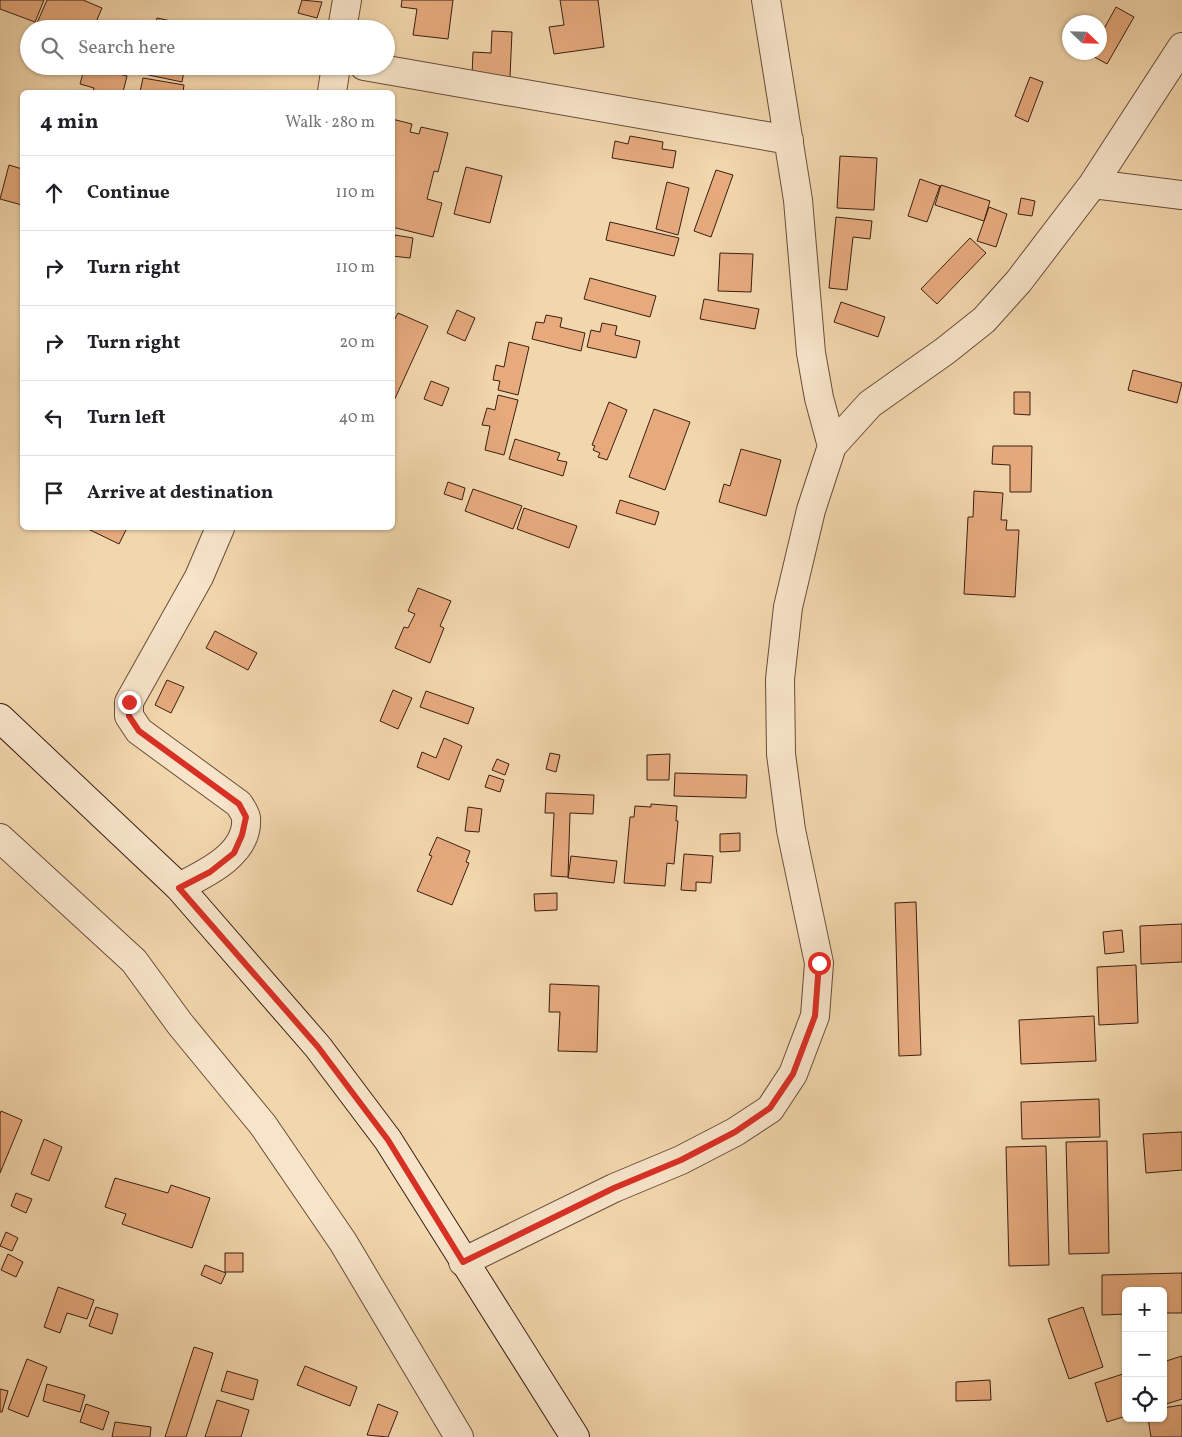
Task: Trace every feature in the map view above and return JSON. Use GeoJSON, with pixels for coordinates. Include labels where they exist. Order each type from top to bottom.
{"type":"FeatureCollection","features":[{"type":"Feature","properties":{"kind":"street"},"geometry":{"type":"LineString","coordinates":[[343,20],[346,0]]}},
{"type":"Feature","properties":{"kind":"street"},"geometry":{"type":"LineString","coordinates":[[766,0],[789,140],[803,242],[812,353],[819,398],[832,446]]}},
{"type":"Feature","properties":{"kind":"street"},"geometry":{"type":"LineString","coordinates":[[463,1262],[614,1188],[681,1160],[735,1132],[770,1108],[793,1074],[815,1016],[819,963],[791,830],[781,754],[780,679],[788,607],[811,510],[832,446],[870,404],[945,351],[984,320],[1019,281],[1093,184],[1182,47]]}},
{"type":"Feature","properties":{"kind":"street"},"geometry":{"type":"LineString","coordinates":[[395,71],[789,140]]}},
{"type":"Feature","properties":{"kind":"street"},"geometry":{"type":"LineString","coordinates":[[332,90],[335,75]]}},
{"type":"Feature","properties":{"kind":"street"},"geometry":{"type":"LineString","coordinates":[[1093,184],[1182,195]]}},
{"type":"Feature","properties":{"kind":"street"},"geometry":{"type":"LineString","coordinates":[[179,888],[210,872],[234,853],[242,835],[246,817],[239,804],[139,731],[129,716],[129,702],[199,577],[219,530]]}},
{"type":"Feature","properties":{"kind":"street"},"geometry":{"type":"LineString","coordinates":[[0,718],[179,888],[318,1047],[388,1140],[463,1262],[575,1437]]}},
{"type":"Feature","properties":{"kind":"street"},"geometry":{"type":"LineString","coordinates":[[0,838],[134,960],[180,1024],[263,1125],[343,1242],[459,1437]]}},
{"type":"Feature","properties":{"kind":"building"},"geometry":{"type":"Polygon","coordinates":[[[0,0],[44,0],[36,20],[30,20],[0,9],[0,0]]]}},
{"type":"Feature","properties":{"kind":"building"},"geometry":{"type":"Polygon","coordinates":[[[47,0],[83,0],[102,8],[97,20],[38,20],[47,0]]]}},
{"type":"Feature","properties":{"kind":"building"},"geometry":{"type":"Polygon","coordinates":[[[302,0],[322,2],[317,18],[298,13],[302,0]]]}},
{"type":"Feature","properties":{"kind":"building"},"geometry":{"type":"Polygon","coordinates":[[[402,0],[453,0],[448,39],[413,35],[417,9],[401,7],[402,0]]]}},
{"type":"Feature","properties":{"kind":"building"},"geometry":{"type":"Polygon","coordinates":[[[560,0],[598,0],[604,47],[554,54],[549,27],[564,25],[560,0]]]}},
{"type":"Feature","properties":{"kind":"building"},"geometry":{"type":"Polygon","coordinates":[[[1116,7],[1134,17],[1107,64],[1100,60],[1107,60],[1107,23],[1116,7]]]}},
{"type":"Feature","properties":{"kind":"building"},"geometry":{"type":"Polygon","coordinates":[[[492,31],[512,32],[510,77],[472,76],[473,52],[491,53],[492,31]]]}},
{"type":"Feature","properties":{"kind":"building"},"geometry":{"type":"Polygon","coordinates":[[[82,75],[127,76],[124,90],[94,90],[94,88],[80,84],[82,75]]]}},
{"type":"Feature","properties":{"kind":"building"},"geometry":{"type":"Polygon","coordinates":[[[149,75],[183,75],[182,82],[149,75]]]}},
{"type":"Feature","properties":{"kind":"building"},"geometry":{"type":"Polygon","coordinates":[[[1030,77],[1043,82],[1028,122],[1015,116],[1030,77]]]}},
{"type":"Feature","properties":{"kind":"building"},"geometry":{"type":"Polygon","coordinates":[[[143,78],[184,85],[183,90],[140,90],[143,78]]]}},
{"type":"Feature","properties":{"kind":"building"},"geometry":{"type":"Polygon","coordinates":[[[395,120],[412,124],[410,132],[419,134],[421,127],[448,133],[438,172],[434,171],[427,199],[442,203],[433,237],[395,228],[395,120]]]}},
{"type":"Feature","properties":{"kind":"building"},"geometry":{"type":"Polygon","coordinates":[[[630,136],[663,142],[662,149],[676,151],[673,168],[612,158],[615,141],[628,144],[630,136]]]}},
{"type":"Feature","properties":{"kind":"building"},"geometry":{"type":"Polygon","coordinates":[[[840,156],[877,158],[874,210],[837,208],[840,156]]]}},
{"type":"Feature","properties":{"kind":"building"},"geometry":{"type":"Polygon","coordinates":[[[9,165],[20,168],[20,204],[0,199],[9,165]]]}},
{"type":"Feature","properties":{"kind":"building"},"geometry":{"type":"Polygon","coordinates":[[[466,167],[502,176],[490,223],[454,214],[466,167]]]}},
{"type":"Feature","properties":{"kind":"building"},"geometry":{"type":"Polygon","coordinates":[[[716,170],[733,175],[711,237],[694,231],[716,170]]]}},
{"type":"Feature","properties":{"kind":"building"},"geometry":{"type":"Polygon","coordinates":[[[920,179],[940,186],[927,222],[908,216],[920,179]]]}},
{"type":"Feature","properties":{"kind":"building"},"geometry":{"type":"Polygon","coordinates":[[[667,182],[689,188],[678,235],[656,229],[667,182]]]}},
{"type":"Feature","properties":{"kind":"building"},"geometry":{"type":"Polygon","coordinates":[[[941,185],[990,201],[984,221],[935,205],[941,185]]]}},
{"type":"Feature","properties":{"kind":"building"},"geometry":{"type":"Polygon","coordinates":[[[1021,198],[1035,201],[1032,216],[1018,214],[1021,198]]]}},
{"type":"Feature","properties":{"kind":"building"},"geometry":{"type":"Polygon","coordinates":[[[989,207],[1007,214],[996,247],[977,241],[989,207]]]}},
{"type":"Feature","properties":{"kind":"building"},"geometry":{"type":"Polygon","coordinates":[[[836,217],[872,221],[870,239],[853,237],[847,290],[829,288],[836,217]]]}},
{"type":"Feature","properties":{"kind":"building"},"geometry":{"type":"Polygon","coordinates":[[[610,222],[679,238],[674,256],[606,240],[610,222]]]}},
{"type":"Feature","properties":{"kind":"building"},"geometry":{"type":"Polygon","coordinates":[[[395,235],[413,238],[410,258],[395,256],[395,235]]]}},
{"type":"Feature","properties":{"kind":"building"},"geometry":{"type":"Polygon","coordinates":[[[970,238],[986,253],[937,304],[921,289],[970,238]]]}},
{"type":"Feature","properties":{"kind":"building"},"geometry":{"type":"Polygon","coordinates":[[[720,253],[753,254],[751,292],[718,291],[720,253]]]}},
{"type":"Feature","properties":{"kind":"building"},"geometry":{"type":"Polygon","coordinates":[[[590,278],[656,296],[650,317],[584,299],[590,278]]]}},
{"type":"Feature","properties":{"kind":"building"},"geometry":{"type":"Polygon","coordinates":[[[704,299],[759,309],[755,329],[700,319],[704,299]]]}},
{"type":"Feature","properties":{"kind":"building"},"geometry":{"type":"Polygon","coordinates":[[[841,302],[885,317],[878,337],[834,322],[841,302]]]}},
{"type":"Feature","properties":{"kind":"building"},"geometry":{"type":"Polygon","coordinates":[[[457,310],[475,318],[465,341],[447,333],[457,310]]]}},
{"type":"Feature","properties":{"kind":"building"},"geometry":{"type":"Polygon","coordinates":[[[398,313],[428,326],[395,398],[395,318],[398,313]]]}},
{"type":"Feature","properties":{"kind":"building"},"geometry":{"type":"Polygon","coordinates":[[[546,315],[562,318],[560,327],[585,333],[581,351],[532,339],[536,322],[544,323],[546,315]]]}},
{"type":"Feature","properties":{"kind":"building"},"geometry":{"type":"Polygon","coordinates":[[[602,323],[617,326],[615,335],[640,341],[636,358],[587,347],[591,330],[600,332],[602,323]]]}},
{"type":"Feature","properties":{"kind":"building"},"geometry":{"type":"Polygon","coordinates":[[[509,342],[529,347],[518,395],[498,390],[500,381],[493,380],[496,365],[504,367],[509,342]]]}},
{"type":"Feature","properties":{"kind":"building"},"geometry":{"type":"Polygon","coordinates":[[[1133,370],[1182,383],[1177,403],[1128,390],[1133,370]]]}},
{"type":"Feature","properties":{"kind":"building"},"geometry":{"type":"Polygon","coordinates":[[[431,381],[449,388],[442,406],[424,399],[431,381]]]}},
{"type":"Feature","properties":{"kind":"building"},"geometry":{"type":"Polygon","coordinates":[[[1014,392],[1030,392],[1030,415],[1014,414],[1014,392]]]}},
{"type":"Feature","properties":{"kind":"building"},"geometry":{"type":"Polygon","coordinates":[[[498,395],[518,400],[504,455],[485,450],[490,426],[482,425],[487,408],[495,410],[498,395]]]}},
{"type":"Feature","properties":{"kind":"building"},"geometry":{"type":"Polygon","coordinates":[[[609,402],[627,410],[607,460],[598,457],[600,453],[593,450],[595,446],[592,445],[609,402]]]}},
{"type":"Feature","properties":{"kind":"building"},"geometry":{"type":"Polygon","coordinates":[[[654,409],[690,422],[665,490],[629,477],[654,409]]]}},
{"type":"Feature","properties":{"kind":"building"},"geometry":{"type":"Polygon","coordinates":[[[515,439],[560,453],[557,460],[567,462],[563,476],[509,459],[515,439]]]}},
{"type":"Feature","properties":{"kind":"building"},"geometry":{"type":"Polygon","coordinates":[[[993,446],[1032,446],[1031,492],[1010,492],[1010,465],[992,464],[993,446]]]}},
{"type":"Feature","properties":{"kind":"building"},"geometry":{"type":"Polygon","coordinates":[[[741,449],[781,460],[766,516],[719,502],[724,484],[730,486],[741,449]]]}},
{"type":"Feature","properties":{"kind":"building"},"geometry":{"type":"Polygon","coordinates":[[[448,482],[465,488],[462,500],[444,494],[448,482]]]}},
{"type":"Feature","properties":{"kind":"building"},"geometry":{"type":"Polygon","coordinates":[[[473,489],[522,506],[513,529],[465,511],[473,489]]]}},
{"type":"Feature","properties":{"kind":"building"},"geometry":{"type":"Polygon","coordinates":[[[974,491],[1003,493],[1001,520],[1007,520],[1006,530],[1019,530],[1015,597],[964,594],[968,517],[973,517],[974,491]]]}},
{"type":"Feature","properties":{"kind":"building"},"geometry":{"type":"Polygon","coordinates":[[[620,500],[659,512],[655,525],[616,513],[620,500]]]}},
{"type":"Feature","properties":{"kind":"building"},"geometry":{"type":"Polygon","coordinates":[[[524,508],[577,526],[569,548],[517,529],[524,508]]]}},
{"type":"Feature","properties":{"kind":"building"},"geometry":{"type":"Polygon","coordinates":[[[90,530],[126,530],[119,544],[90,530]]]}},
{"type":"Feature","properties":{"kind":"building"},"geometry":{"type":"Polygon","coordinates":[[[418,588],[451,601],[440,626],[444,628],[430,663],[395,648],[404,627],[408,628],[415,614],[408,611],[418,588]]]}},
{"type":"Feature","properties":{"kind":"building"},"geometry":{"type":"Polygon","coordinates":[[[215,631],[257,653],[248,670],[206,648],[215,631]]]}},
{"type":"Feature","properties":{"kind":"building"},"geometry":{"type":"Polygon","coordinates":[[[167,680],[184,687],[171,713],[155,705],[167,680]]]}},
{"type":"Feature","properties":{"kind":"building"},"geometry":{"type":"Polygon","coordinates":[[[393,690],[412,698],[398,729],[380,721],[393,690]]]}},
{"type":"Feature","properties":{"kind":"building"},"geometry":{"type":"Polygon","coordinates":[[[426,691],[474,708],[468,724],[420,707],[426,691]]]}},
{"type":"Feature","properties":{"kind":"building"},"geometry":{"type":"Polygon","coordinates":[[[444,738],[462,746],[449,780],[417,767],[422,752],[436,758],[444,738]]]}},
{"type":"Feature","properties":{"kind":"building"},"geometry":{"type":"Polygon","coordinates":[[[550,753],[560,755],[556,772],[546,769],[550,753]]]}},
{"type":"Feature","properties":{"kind":"building"},"geometry":{"type":"Polygon","coordinates":[[[670,754],[669,780],[647,780],[647,755],[670,754]]]}},
{"type":"Feature","properties":{"kind":"building"},"geometry":{"type":"Polygon","coordinates":[[[497,759],[509,764],[505,775],[492,770],[497,759]]]}},
{"type":"Feature","properties":{"kind":"building"},"geometry":{"type":"Polygon","coordinates":[[[675,773],[747,775],[746,798],[674,796],[675,773]]]}},
{"type":"Feature","properties":{"kind":"building"},"geometry":{"type":"Polygon","coordinates":[[[489,775],[504,780],[500,792],[485,787],[489,775]]]}},
{"type":"Feature","properties":{"kind":"building"},"geometry":{"type":"Polygon","coordinates":[[[546,793],[594,795],[593,814],[570,813],[568,877],[551,876],[554,813],[545,813],[546,793]]]}},
{"type":"Feature","properties":{"kind":"building"},"geometry":{"type":"Polygon","coordinates":[[[651,804],[677,806],[676,821],[678,821],[674,864],[667,863],[665,886],[624,883],[630,817],[634,817],[635,806],[651,807],[651,804]]]}},
{"type":"Feature","properties":{"kind":"building"},"geometry":{"type":"Polygon","coordinates":[[[468,807],[482,809],[479,832],[465,831],[468,807]]]}},
{"type":"Feature","properties":{"kind":"building"},"geometry":{"type":"Polygon","coordinates":[[[740,833],[740,851],[720,852],[720,834],[740,833]]]}},
{"type":"Feature","properties":{"kind":"building"},"geometry":{"type":"Polygon","coordinates":[[[437,837],[470,851],[466,862],[469,863],[452,905],[417,891],[432,856],[429,855],[437,837]]]}},
{"type":"Feature","properties":{"kind":"building"},"geometry":{"type":"Polygon","coordinates":[[[684,854],[713,856],[711,883],[696,882],[696,891],[681,890],[684,854]]]}},
{"type":"Feature","properties":{"kind":"building"},"geometry":{"type":"Polygon","coordinates":[[[571,856],[617,861],[614,883],[568,878],[571,856]]]}},
{"type":"Feature","properties":{"kind":"building"},"geometry":{"type":"Polygon","coordinates":[[[557,893],[557,910],[535,911],[534,894],[557,893]]]}},
{"type":"Feature","properties":{"kind":"building"},"geometry":{"type":"Polygon","coordinates":[[[916,902],[921,1055],[899,1056],[895,903],[916,902]]]}},
{"type":"Feature","properties":{"kind":"building"},"geometry":{"type":"Polygon","coordinates":[[[1182,924],[1182,962],[1141,964],[1140,926],[1182,924]]]}},
{"type":"Feature","properties":{"kind":"building"},"geometry":{"type":"Polygon","coordinates":[[[1122,930],[1124,952],[1105,954],[1103,932],[1122,930]]]}},
{"type":"Feature","properties":{"kind":"building"},"geometry":{"type":"Polygon","coordinates":[[[1136,965],[1138,1023],[1099,1025],[1097,967],[1136,965]]]}},
{"type":"Feature","properties":{"kind":"building"},"geometry":{"type":"Polygon","coordinates":[[[550,984],[599,986],[597,1052],[558,1051],[560,1012],[549,1012],[550,984]]]}},
{"type":"Feature","properties":{"kind":"building"},"geometry":{"type":"Polygon","coordinates":[[[1094,1016],[1096,1061],[1021,1064],[1019,1020],[1094,1016]]]}},
{"type":"Feature","properties":{"kind":"building"},"geometry":{"type":"Polygon","coordinates":[[[1099,1099],[1100,1137],[1022,1139],[1021,1102],[1099,1099]]]}},
{"type":"Feature","properties":{"kind":"building"},"geometry":{"type":"Polygon","coordinates":[[[1,1111],[22,1120],[0,1173],[0,1114],[1,1111]]]}},
{"type":"Feature","properties":{"kind":"building"},"geometry":{"type":"Polygon","coordinates":[[[1182,1132],[1182,1170],[1146,1173],[1143,1134],[1182,1132]]]}},
{"type":"Feature","properties":{"kind":"building"},"geometry":{"type":"Polygon","coordinates":[[[44,1139],[62,1147],[49,1181],[31,1174],[44,1139]]]}},
{"type":"Feature","properties":{"kind":"building"},"geometry":{"type":"Polygon","coordinates":[[[1107,1141],[1109,1253],[1069,1254],[1066,1142],[1107,1141]]]}},
{"type":"Feature","properties":{"kind":"building"},"geometry":{"type":"Polygon","coordinates":[[[1046,1146],[1049,1265],[1009,1266],[1006,1147],[1046,1146]]]}},
{"type":"Feature","properties":{"kind":"building"},"geometry":{"type":"Polygon","coordinates":[[[115,1178],[168,1193],[171,1185],[210,1198],[192,1248],[122,1224],[126,1214],[105,1207],[115,1178]]]}},
{"type":"Feature","properties":{"kind":"building"},"geometry":{"type":"Polygon","coordinates":[[[16,1193],[32,1199],[26,1213],[11,1206],[16,1193]]]}},
{"type":"Feature","properties":{"kind":"building"},"geometry":{"type":"Polygon","coordinates":[[[6,1232],[18,1238],[12,1251],[0,1246],[6,1232]]]}},
{"type":"Feature","properties":{"kind":"building"},"geometry":{"type":"Polygon","coordinates":[[[225,1253],[243,1253],[243,1272],[225,1272],[225,1253]]]}},
{"type":"Feature","properties":{"kind":"building"},"geometry":{"type":"Polygon","coordinates":[[[8,1254],[23,1262],[16,1277],[1,1270],[8,1254]]]}},
{"type":"Feature","properties":{"kind":"building"},"geometry":{"type":"Polygon","coordinates":[[[205,1265],[226,1273],[221,1284],[201,1275],[205,1265]]]}},
{"type":"Feature","properties":{"kind":"building"},"geometry":{"type":"Polygon","coordinates":[[[1182,1273],[1182,1313],[1167,1313],[1167,1287],[1122,1287],[1122,1314],[1102,1315],[1102,1275],[1182,1273]]]}},
{"type":"Feature","properties":{"kind":"building"},"geometry":{"type":"Polygon","coordinates":[[[58,1287],[94,1300],[87,1319],[67,1313],[60,1333],[44,1327],[58,1287]]]}},
{"type":"Feature","properties":{"kind":"building"},"geometry":{"type":"Polygon","coordinates":[[[96,1307],[118,1314],[112,1334],[89,1326],[96,1307]]]}},
{"type":"Feature","properties":{"kind":"building"},"geometry":{"type":"Polygon","coordinates":[[[1083,1307],[1103,1367],[1069,1379],[1048,1319],[1083,1307]]]}},
{"type":"Feature","properties":{"kind":"building"},"geometry":{"type":"Polygon","coordinates":[[[194,1347],[213,1353],[186,1437],[165,1437],[194,1347]]]}},
{"type":"Feature","properties":{"kind":"building"},"geometry":{"type":"Polygon","coordinates":[[[1182,1356],[1182,1399],[1167,1404],[1167,1377],[1167,1361],[1182,1356]]]}},
{"type":"Feature","properties":{"kind":"building"},"geometry":{"type":"Polygon","coordinates":[[[27,1359],[47,1367],[28,1417],[8,1409],[27,1359]]]}},
{"type":"Feature","properties":{"kind":"building"},"geometry":{"type":"Polygon","coordinates":[[[305,1366],[357,1387],[350,1406],[297,1385],[305,1366]]]}},
{"type":"Feature","properties":{"kind":"building"},"geometry":{"type":"Polygon","coordinates":[[[227,1371],[258,1380],[253,1400],[221,1391],[227,1371]]]}},
{"type":"Feature","properties":{"kind":"building"},"geometry":{"type":"Polygon","coordinates":[[[1122,1374],[1122,1417],[1107,1422],[1095,1383],[1122,1374]]]}},
{"type":"Feature","properties":{"kind":"building"},"geometry":{"type":"Polygon","coordinates":[[[990,1380],[991,1400],[956,1401],[956,1382],[990,1380]]]}},
{"type":"Feature","properties":{"kind":"building"},"geometry":{"type":"Polygon","coordinates":[[[47,1384],[85,1395],[80,1412],[43,1401],[47,1384]]]}},
{"type":"Feature","properties":{"kind":"building"},"geometry":{"type":"Polygon","coordinates":[[[0,1389],[8,1391],[2,1412],[0,1412],[0,1389]]]}},
{"type":"Feature","properties":{"kind":"building"},"geometry":{"type":"Polygon","coordinates":[[[217,1400],[249,1410],[241,1437],[205,1437],[217,1400]]]}},
{"type":"Feature","properties":{"kind":"building"},"geometry":{"type":"Polygon","coordinates":[[[86,1404],[109,1412],[103,1430],[80,1422],[86,1404]]]}},
{"type":"Feature","properties":{"kind":"building"},"geometry":{"type":"Polygon","coordinates":[[[378,1404],[398,1412],[388,1437],[367,1435],[378,1404]]]}},
{"type":"Feature","properties":{"kind":"building"},"geometry":{"type":"Polygon","coordinates":[[[1182,1405],[1182,1437],[1151,1437],[1149,1422],[1167,1422],[1167,1407],[1182,1405]]]}},
{"type":"Feature","properties":{"kind":"building"},"geometry":{"type":"Polygon","coordinates":[[[115,1422],[151,1427],[150,1437],[112,1437],[115,1422]]]}},
{"type":"Feature","properties":{"kind":"route"},"geometry":{"type":"LineString","coordinates":[[129,702],[129,716],[139,731],[239,804],[246,817],[242,835],[234,853],[210,872],[179,888],[318,1047],[388,1140],[463,1262],[614,1188],[681,1160],[735,1132],[770,1108],[793,1074],[815,1016],[819,963]]}}]}
